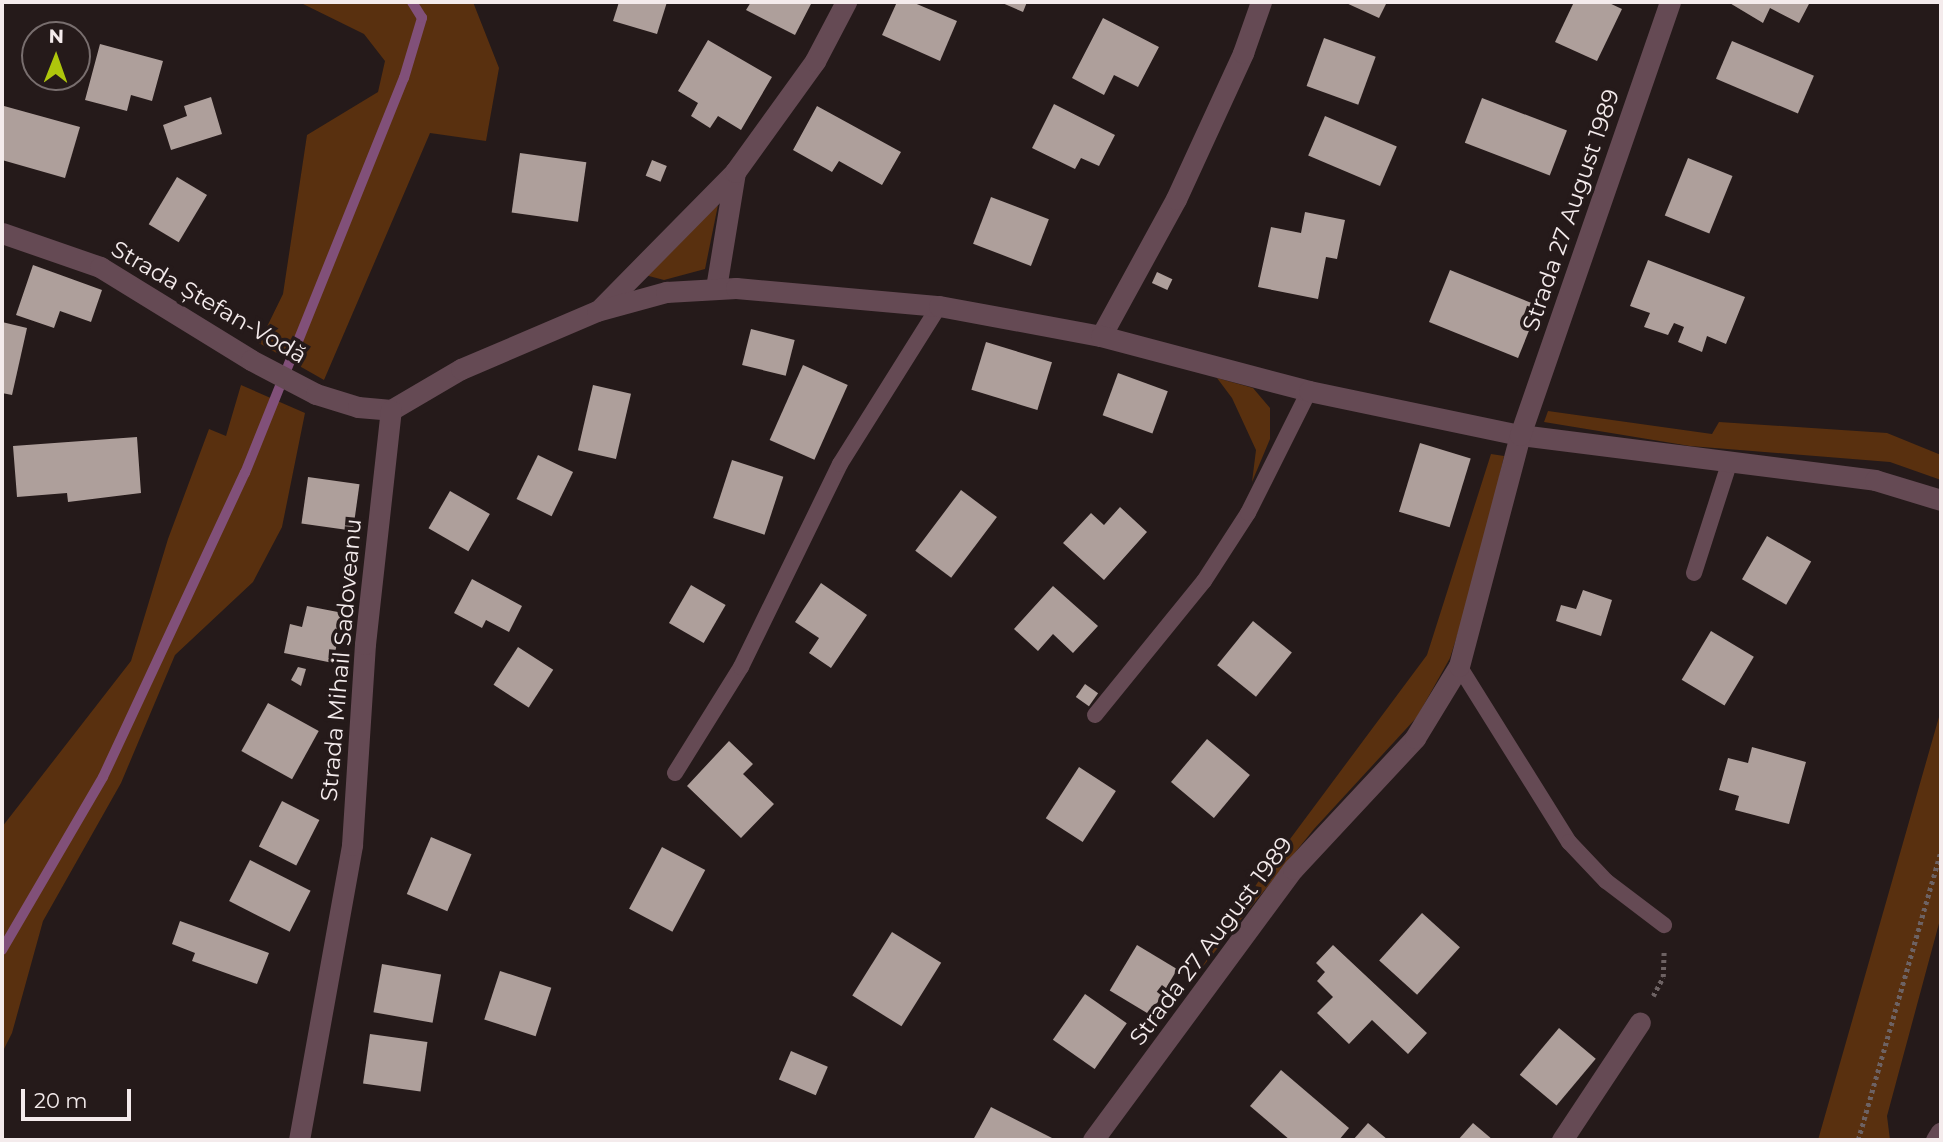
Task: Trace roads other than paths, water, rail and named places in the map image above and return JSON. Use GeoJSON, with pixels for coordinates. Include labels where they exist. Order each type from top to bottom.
{"type":"FeatureCollection","features":[{"type":"Feature","properties":{"kind":"street"},"geometry":{"type":"LineString","coordinates":[[597,311],[735,172],[815,61],[846,2]]}},
{"type":"Feature","properties":{"kind":"street"},"geometry":{"type":"LineString","coordinates":[[1101,336],[1175,199],[1243,53],[1261,2]]}},
{"type":"Feature","properties":{"kind":"street","name":"Strada 27 August 1989"},"geometry":{"type":"LineString","coordinates":[[1102,1138],[1293,869],[1415,737],[1459,666],[1481,597],[1520,435],[1670,2]]}},
{"type":"Feature","properties":{"kind":"street"},"geometry":{"type":"LineString","coordinates":[[716,288],[735,172]]}},
{"type":"Feature","properties":{"kind":"street","name":"Strada Ștefan-Vodă"},"geometry":{"type":"LineString","coordinates":[[2,233],[100,267],[251,360],[316,394],[358,407],[391,410]]}},
{"type":"Feature","properties":{"kind":"street"},"geometry":{"type":"LineString","coordinates":[[391,410],[461,369],[597,311],[666,292],[716,288],[939,306],[1101,336],[1309,391],[1520,435],[1729,464],[1875,480],[1941,500]]}},
{"type":"Feature","properties":{"kind":"street","name":"Strada Mihail Sadoveanu"},"geometry":{"type":"LineString","coordinates":[[299,1140],[352,845],[365,644],[391,410]]}},
{"type":"Feature","properties":{"kind":"street"},"geometry":{"type":"LineString","coordinates":[[1562,1140],[1640,1022]]}},
{"type":"Feature","properties":{"kind":"street"},"geometry":{"type":"LineString","coordinates":[[1936,1140],[1941,1132]]}},
{"type":"Feature","properties":{"kind":"lane"},"geometry":{"type":"LineString","coordinates":[[676,773],[741,667],[840,464],[939,306]]}},
{"type":"Feature","properties":{"kind":"lane"},"geometry":{"type":"LineString","coordinates":[[1095,715],[1204,582],[1248,513],[1309,391]]}},
{"type":"Feature","properties":{"kind":"lane"},"geometry":{"type":"LineString","coordinates":[[1694,573],[1729,464]]}},
{"type":"Feature","properties":{"kind":"lane"},"geometry":{"type":"LineString","coordinates":[[1459,666],[1569,842],[1606,881],[1664,925]]}},
{"type":"Feature","properties":{"kind":"waterway"},"geometry":{"type":"LineString","coordinates":[[2,950],[103,777],[245,473],[404,78],[422,18],[412,2]]}}]}
